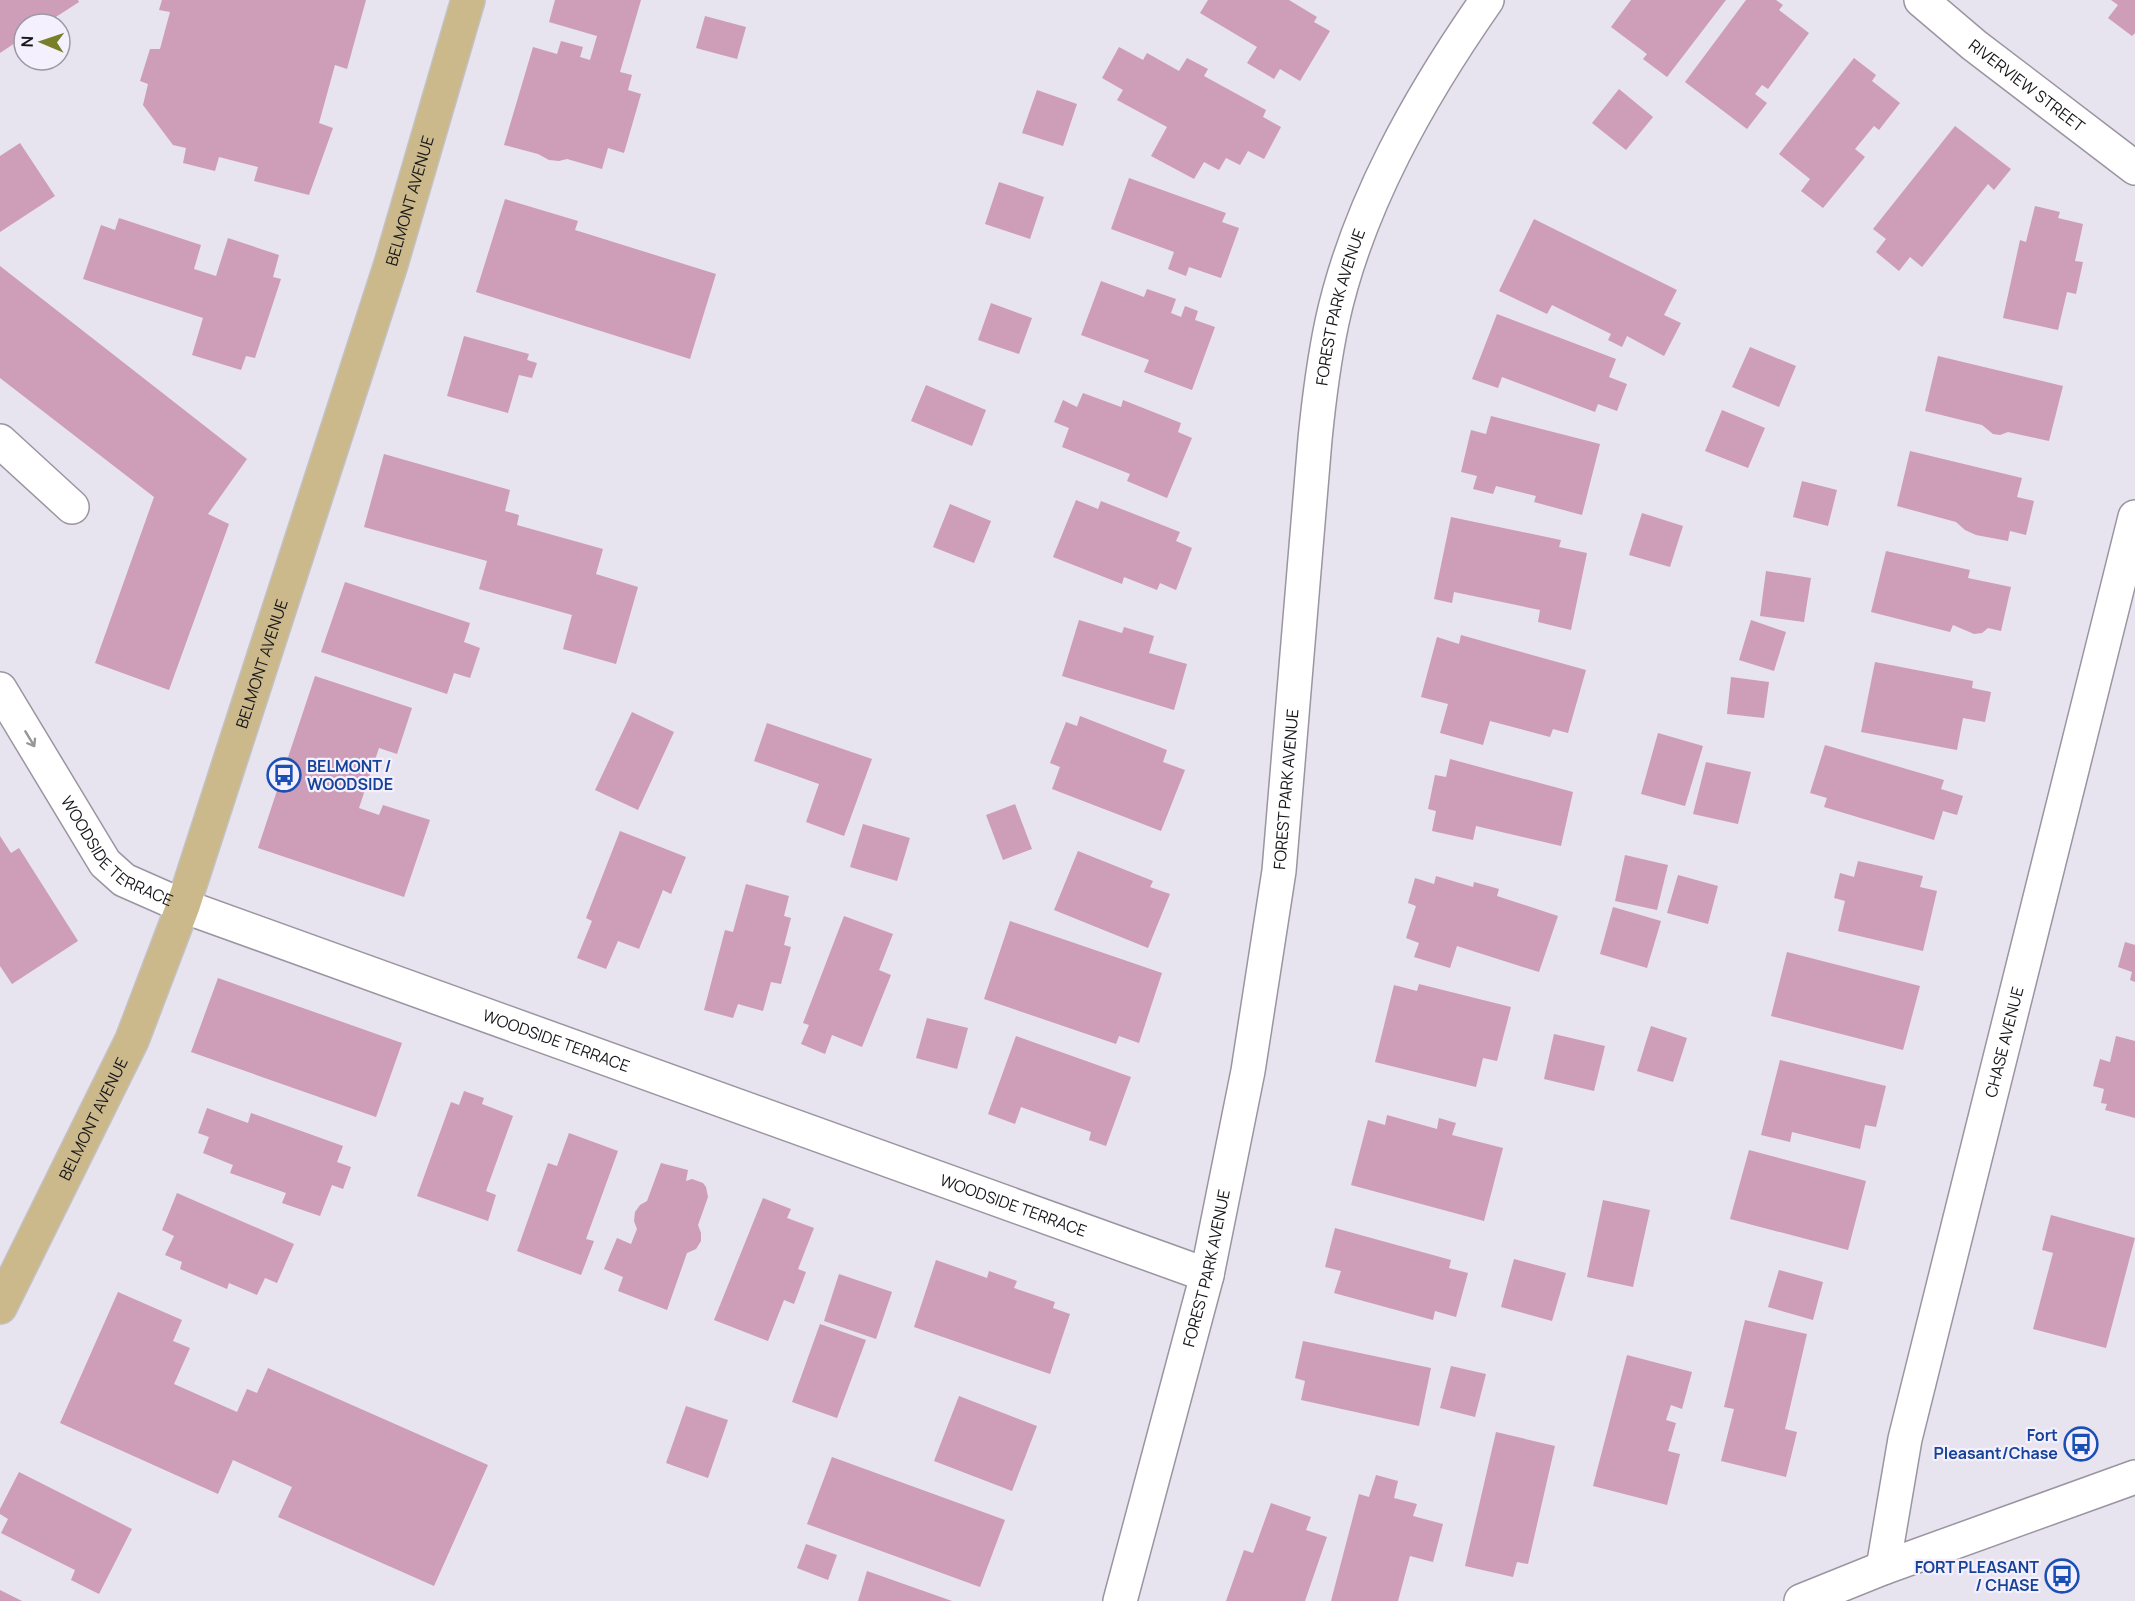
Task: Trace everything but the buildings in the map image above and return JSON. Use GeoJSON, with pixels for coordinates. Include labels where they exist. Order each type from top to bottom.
{"type":"FeatureCollection","features":[{"type":"Feature","properties":{"kind":"main road","name":"BELMONT AVENUE"},"geometry":{"type":"LineString","coordinates":[[0,1307],[132,1040],[183,906],[391,264],[468,0]]}},
{"type":"Feature","properties":{"kind":"street","name":"FOREST PARK AVENUE"},"geometry":{"type":"LineString","coordinates":[[1120,1601],[1206,1275],[1248,1071],[1278,871],[1313,459],[1321,379],[1332,320],[1346,270],[1385,173],[1428,89],[1487,0]]}},
{"type":"Feature","properties":{"kind":"street","name":"RIVERVIEW STREET"},"geometry":{"type":"LineString","coordinates":[[1921,0],[1974,45],[2135,168]]}},
{"type":"Feature","properties":{"kind":"street"},"geometry":{"type":"LineString","coordinates":[[0,441],[72,507]]}},
{"type":"Feature","properties":{"kind":"street","name":"CHASE AVENUE"},"geometry":{"type":"LineString","coordinates":[[1883,1568],[1905,1439],[2135,517]]}},
{"type":"Feature","properties":{"kind":"street","name":"WOODSIDE TERRACE"},"geometry":{"type":"LineString","coordinates":[[0,689],[105,863],[124,880],[183,906],[1206,1275]]}},
{"type":"Feature","properties":{"kind":"street"},"geometry":{"type":"LineString","coordinates":[[1802,1601],[1883,1568],[2135,1477]]}},
{"type":"Feature","properties":{"kind":"place","name":"BELMONT / WOODSIDE"},"geometry":{"type":"Point","coordinates":[284,775]}},
{"type":"Feature","properties":{"kind":"place","name":"Fort Pleasant/Chase"},"geometry":{"type":"Point","coordinates":[2081,1444]}},
{"type":"Feature","properties":{"kind":"place","name":"FORT PLEASANT / CHASE"},"geometry":{"type":"Point","coordinates":[2062,1576]}}]}
